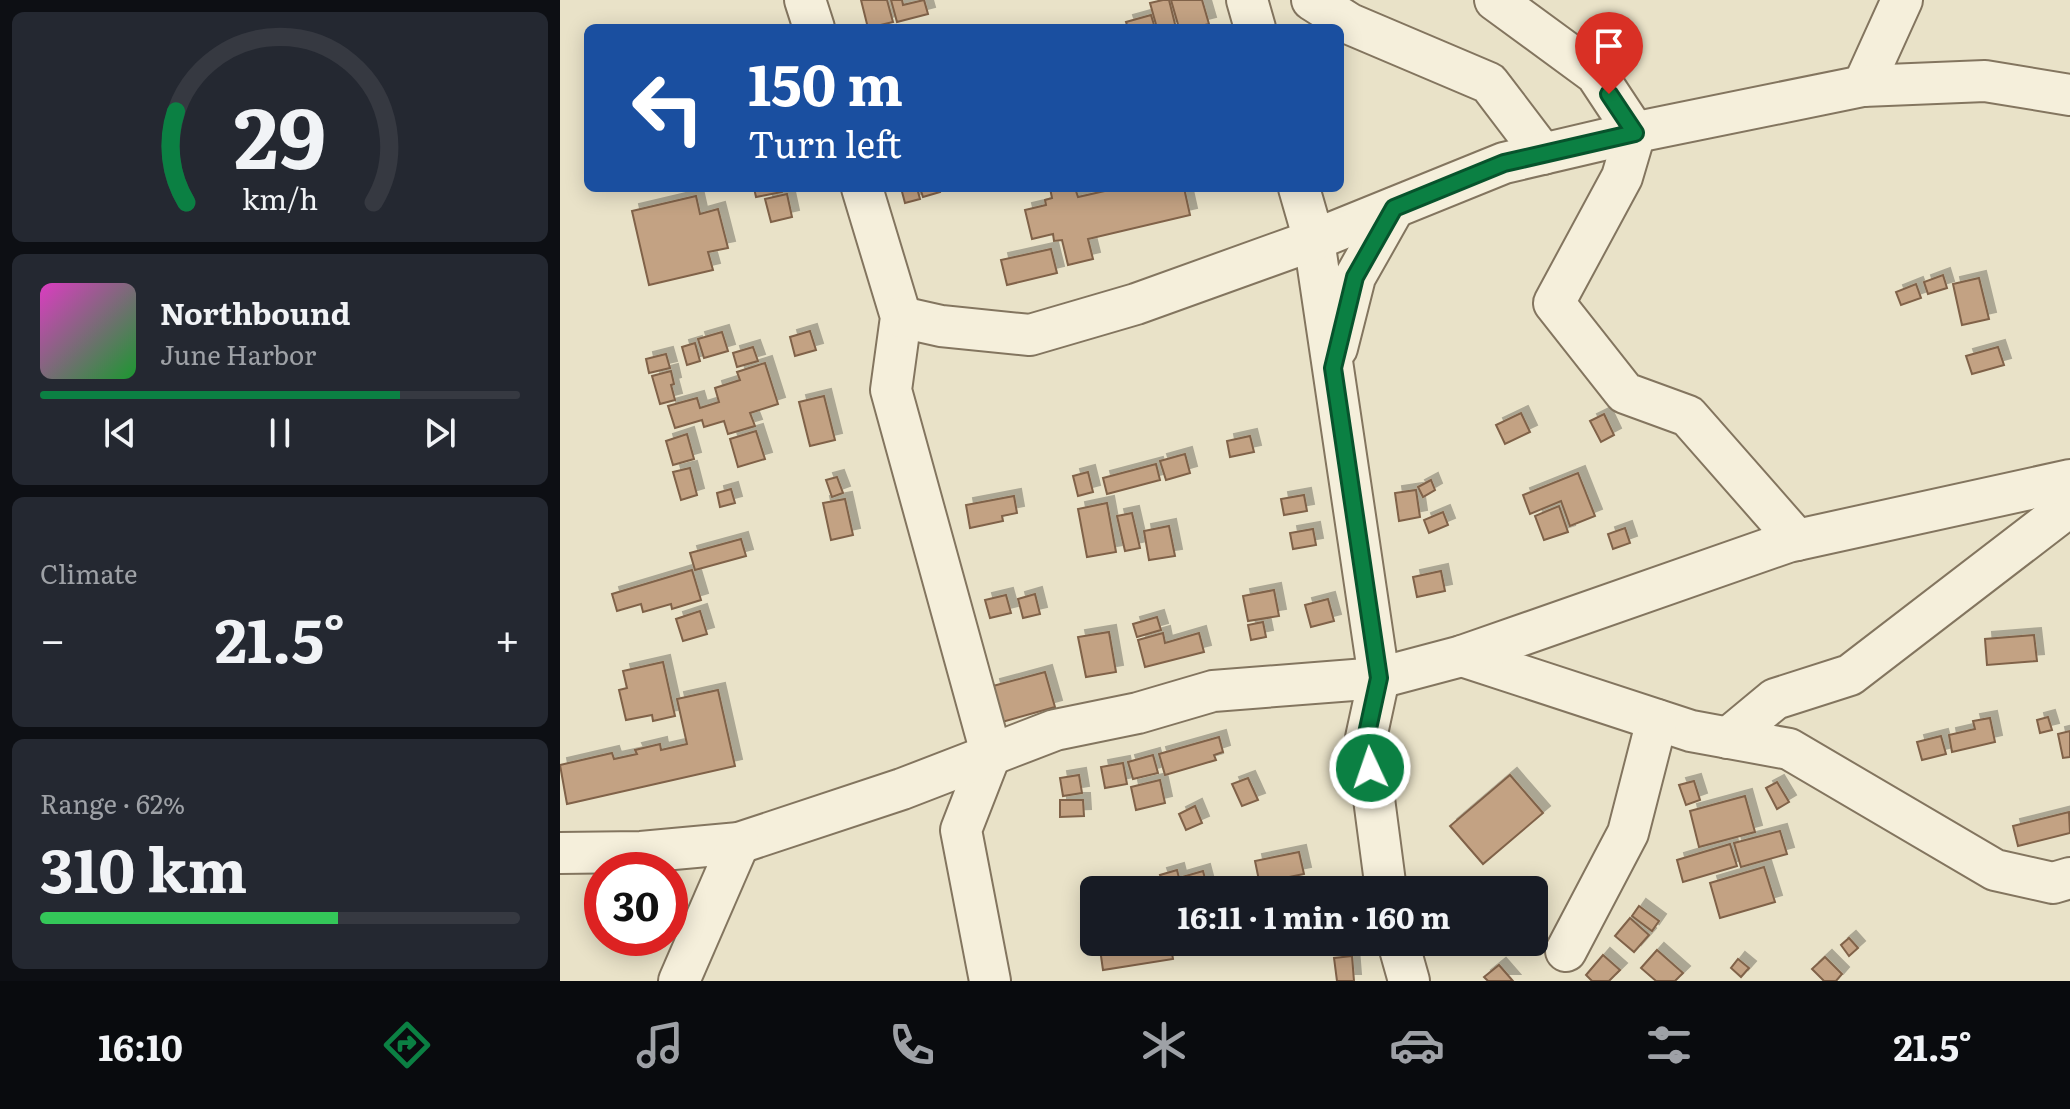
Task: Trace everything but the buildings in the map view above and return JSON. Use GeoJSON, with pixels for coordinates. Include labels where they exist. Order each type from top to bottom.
{"type":"FeatureCollection","features":[{"type":"Feature","properties":{"kind":"street"},"geometry":{"type":"LineString","coordinates":[[805,0],[813,24]]}},
{"type":"Feature","properties":{"kind":"street"},"geometry":{"type":"LineString","coordinates":[[1247,0],[1254,24]]}},
{"type":"Feature","properties":{"kind":"street"},"geometry":{"type":"LineString","coordinates":[[1312,0],[1350,24],[1489,83],[1543,154]]}},
{"type":"Feature","properties":{"kind":"street"},"geometry":{"type":"LineString","coordinates":[[1495,0],[1596,74],[1635,133],[1622,177],[1554,303],[1625,393],[1688,416],[1797,540]]}},
{"type":"Feature","properties":{"kind":"street"},"geometry":{"type":"LineString","coordinates":[[1863,86],[1902,0]]}},
{"type":"Feature","properties":{"kind":"street"},"geometry":{"type":"LineString","coordinates":[[901,317],[941,326],[1030,335],[1136,304],[1314,240],[1504,163],[1863,86],[1985,81],[2070,95]]}},
{"type":"Feature","properties":{"kind":"street"},"geometry":{"type":"LineString","coordinates":[[863,192],[901,317],[891,390],[991,753],[961,830],[990,981]]}},
{"type":"Feature","properties":{"kind":"street"},"geometry":{"type":"LineString","coordinates":[[1300,192],[1314,240],[1379,678],[1366,738],[1384,876]]}},
{"type":"Feature","properties":{"kind":"street"},"geometry":{"type":"LineString","coordinates":[[1333,368],[1355,277],[1394,208]]}},
{"type":"Feature","properties":{"kind":"street"},"geometry":{"type":"LineString","coordinates":[[560,853],[641,852],[739,843],[902,789],[1055,730],[1138,713],[1213,691],[1379,678],[1462,656],[1797,540],[2070,480]]}},
{"type":"Feature","properties":{"kind":"street"},"geometry":{"type":"LineString","coordinates":[[1728,738],[1775,699],[1850,675],[2070,506]]}},
{"type":"Feature","properties":{"kind":"street"},"geometry":{"type":"LineString","coordinates":[[1462,656],[1691,731],[1789,749],[1995,870],[2053,883],[2070,878]]}},
{"type":"Feature","properties":{"kind":"street"},"geometry":{"type":"LineString","coordinates":[[1566,951],[1628,833],[1657,720]]}},
{"type":"Feature","properties":{"kind":"street"},"geometry":{"type":"LineString","coordinates":[[679,981],[739,843]]}},
{"type":"Feature","properties":{"kind":"street"},"geometry":{"type":"LineString","coordinates":[[1402,956],[1409,981]]}},
{"type":"Feature","properties":{"kind":"route"},"geometry":{"type":"LineString","coordinates":[[1370,768],[1366,738],[1379,678],[1333,368],[1355,277],[1394,208],[1504,163],[1635,133],[1609,94]]}}]}
